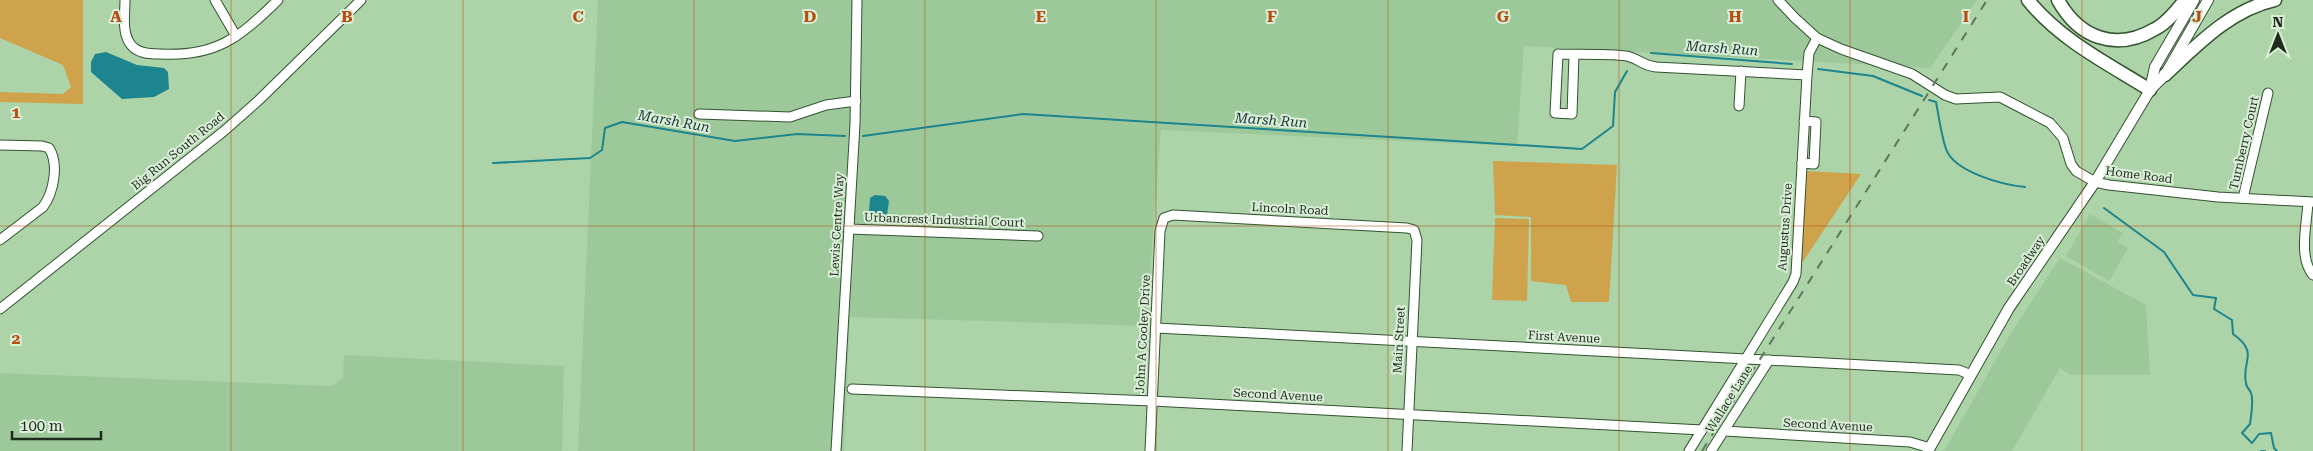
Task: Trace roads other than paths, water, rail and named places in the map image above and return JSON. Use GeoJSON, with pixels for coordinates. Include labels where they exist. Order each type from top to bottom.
{"type":"FeatureCollection","features":[{"type":"Feature","properties":{"kind":"highway"},"geometry":{"type":"LineString","coordinates":[[2028,0],[2054,27],[2069,39],[2150,90]]}},
{"type":"Feature","properties":{"kind":"highway"},"geometry":{"type":"LineString","coordinates":[[2058,0],[2074,24],[2087,33],[2104,39],[2122,40],[2139,37],[2156,29],[2186,0]]}},
{"type":"Feature","properties":{"kind":"highway"},"geometry":{"type":"LineString","coordinates":[[2164,74],[2205,37],[2234,17],[2275,0]]}},
{"type":"Feature","properties":{"kind":"main road"},"geometry":{"type":"LineString","coordinates":[[2150,90],[2155,67],[2194,0]]}},
{"type":"Feature","properties":{"kind":"main road"},"geometry":{"type":"LineString","coordinates":[[2150,90],[2164,74],[2208,0]]}},
{"type":"Feature","properties":{"kind":"main road","name":"Broadway"},"geometry":{"type":"LineString","coordinates":[[1929,450],[2009,308],[2095,182],[2150,90]]}},
{"type":"Feature","properties":{"kind":"street"},"geometry":{"type":"LineString","coordinates":[[125,0],[125,30],[129,42],[139,51],[148,54],[181,55],[212,49],[236,36],[278,0]]}},
{"type":"Feature","properties":{"kind":"street"},"geometry":{"type":"LineString","coordinates":[[215,0],[236,36]]}},
{"type":"Feature","properties":{"kind":"street","name":"Lewis Centre Way"},"geometry":{"type":"LineString","coordinates":[[836,451],[856,101],[857,0]]}},
{"type":"Feature","properties":{"kind":"street"},"geometry":{"type":"LineString","coordinates":[[1778,0],[1817,38]]}},
{"type":"Feature","properties":{"kind":"street","name":"Big Run South Road"},"geometry":{"type":"LineString","coordinates":[[0,309],[224,131],[259,100],[356,1]]}},
{"type":"Feature","properties":{"kind":"street","name":"Augustus Drive"},"geometry":{"type":"LineString","coordinates":[[1689,451],[1793,282],[1796,274],[1807,75],[1810,53],[1817,38]]}},
{"type":"Feature","properties":{"kind":"street","name":"Home Road"},"geometry":{"type":"LineString","coordinates":[[1817,38],[1857,55],[1912,74],[1942,93],[1956,98],[2000,97],[2050,123],[2063,138],[2071,164],[2081,175],[2095,182],[2243,198],[2310,202]]}},
{"type":"Feature","properties":{"kind":"street"},"geometry":{"type":"LineString","coordinates":[[1574,55],[1572,114],[1555,113],[1558,54],[1630,57],[1643,66],[1807,75]]}},
{"type":"Feature","properties":{"kind":"street"},"geometry":{"type":"LineString","coordinates":[[1739,106],[1742,71]]}},
{"type":"Feature","properties":{"kind":"street","name":"Turnberry Court"},"geometry":{"type":"LineString","coordinates":[[2243,198],[2268,93]]}},
{"type":"Feature","properties":{"kind":"street"},"geometry":{"type":"LineString","coordinates":[[699,114],[790,117],[826,104],[856,101]]}},
{"type":"Feature","properties":{"kind":"street"},"geometry":{"type":"LineString","coordinates":[[0,145],[42,146],[49,148],[54,173],[48,200],[43,207],[0,240]]}},
{"type":"Feature","properties":{"kind":"street"},"geometry":{"type":"LineString","coordinates":[[2310,202],[2305,255],[2308,268],[2313,275]]}},
{"type":"Feature","properties":{"kind":"street","name":"Lincoln Road"},"geometry":{"type":"LineString","coordinates":[[1164,218],[1173,215],[1398,227],[1414,230]]}},
{"type":"Feature","properties":{"kind":"street","name":"John A Cooley Drive"},"geometry":{"type":"LineString","coordinates":[[1150,451],[1160,231],[1164,218]]}},
{"type":"Feature","properties":{"kind":"street","name":"Urbancrest Industrial Court"},"geometry":{"type":"LineString","coordinates":[[849,229],[1038,236]]}},
{"type":"Feature","properties":{"kind":"street","name":"Main Street"},"geometry":{"type":"LineString","coordinates":[[1407,451],[1417,240],[1414,230]]}},
{"type":"Feature","properties":{"kind":"street","name":"First Avenue"},"geometry":{"type":"LineString","coordinates":[[1156,328],[1959,370],[1971,375]]}},
{"type":"Feature","properties":{"kind":"street","name":"Wallace Lane"},"geometry":{"type":"LineString","coordinates":[[1711,451],[1769,360]]}},
{"type":"Feature","properties":{"kind":"street","name":"Second Avenue"},"geometry":{"type":"LineString","coordinates":[[852,389],[1152,401],[1702,430]]}},
{"type":"Feature","properties":{"kind":"street","name":"Second Avenue"},"geometry":{"type":"LineString","coordinates":[[1724,431],[1910,442],[1929,450]]}},
{"type":"Feature","properties":{"kind":"water"},"geometry":{"type":"Polygon","coordinates":[[[106,52],[137,65],[164,68],[168,72],[169,89],[154,97],[122,99],[91,72],[91,62],[95,54],[106,52]]]}},
{"type":"Feature","properties":{"kind":"water"},"geometry":{"type":"Polygon","coordinates":[[[875,195],[885,196],[889,201],[887,215],[872,217],[869,213],[870,198],[875,195]]]}},
{"type":"Feature","properties":{"kind":"waterway","name":"Marsh Run"},"geometry":{"type":"LineString","coordinates":[[1651,53],[1792,64]]}},
{"type":"Feature","properties":{"kind":"waterway","name":"Marsh Run"},"geometry":{"type":"LineString","coordinates":[[1818,69],[1873,76],[1922,96]]}},
{"type":"Feature","properties":{"kind":"waterway","name":"Marsh Run"},"geometry":{"type":"LineString","coordinates":[[863,136],[1023,114],[1582,149],[1613,126],[1615,92],[1627,71]]}},
{"type":"Feature","properties":{"kind":"waterway","name":"Marsh Run"},"geometry":{"type":"LineString","coordinates":[[1929,100],[1936,102],[1941,131],[1946,149],[1951,157],[1969,171],[1980,176],[2025,187]]}},
{"type":"Feature","properties":{"kind":"waterway","name":"Marsh Run"},"geometry":{"type":"LineString","coordinates":[[493,163],[590,158],[602,150],[605,128],[622,122],[735,141],[797,134],[845,136]]}},
{"type":"Feature","properties":{"kind":"waterway","name":"Marsh Run"},"geometry":{"type":"LineString","coordinates":[[2104,208],[2164,252],[2193,295],[2216,298],[2214,309],[2232,320],[2233,334],[2241,341],[2248,352],[2245,376],[2246,384],[2251,393],[2252,408],[2250,424],[2242,433],[2252,443],[2259,434],[2271,433],[2274,448],[2277,451]]}},
{"type":"Feature","properties":{"kind":"railway"},"geometry":{"type":"LineString","coordinates":[[1702,451],[1987,0]]}}]}
